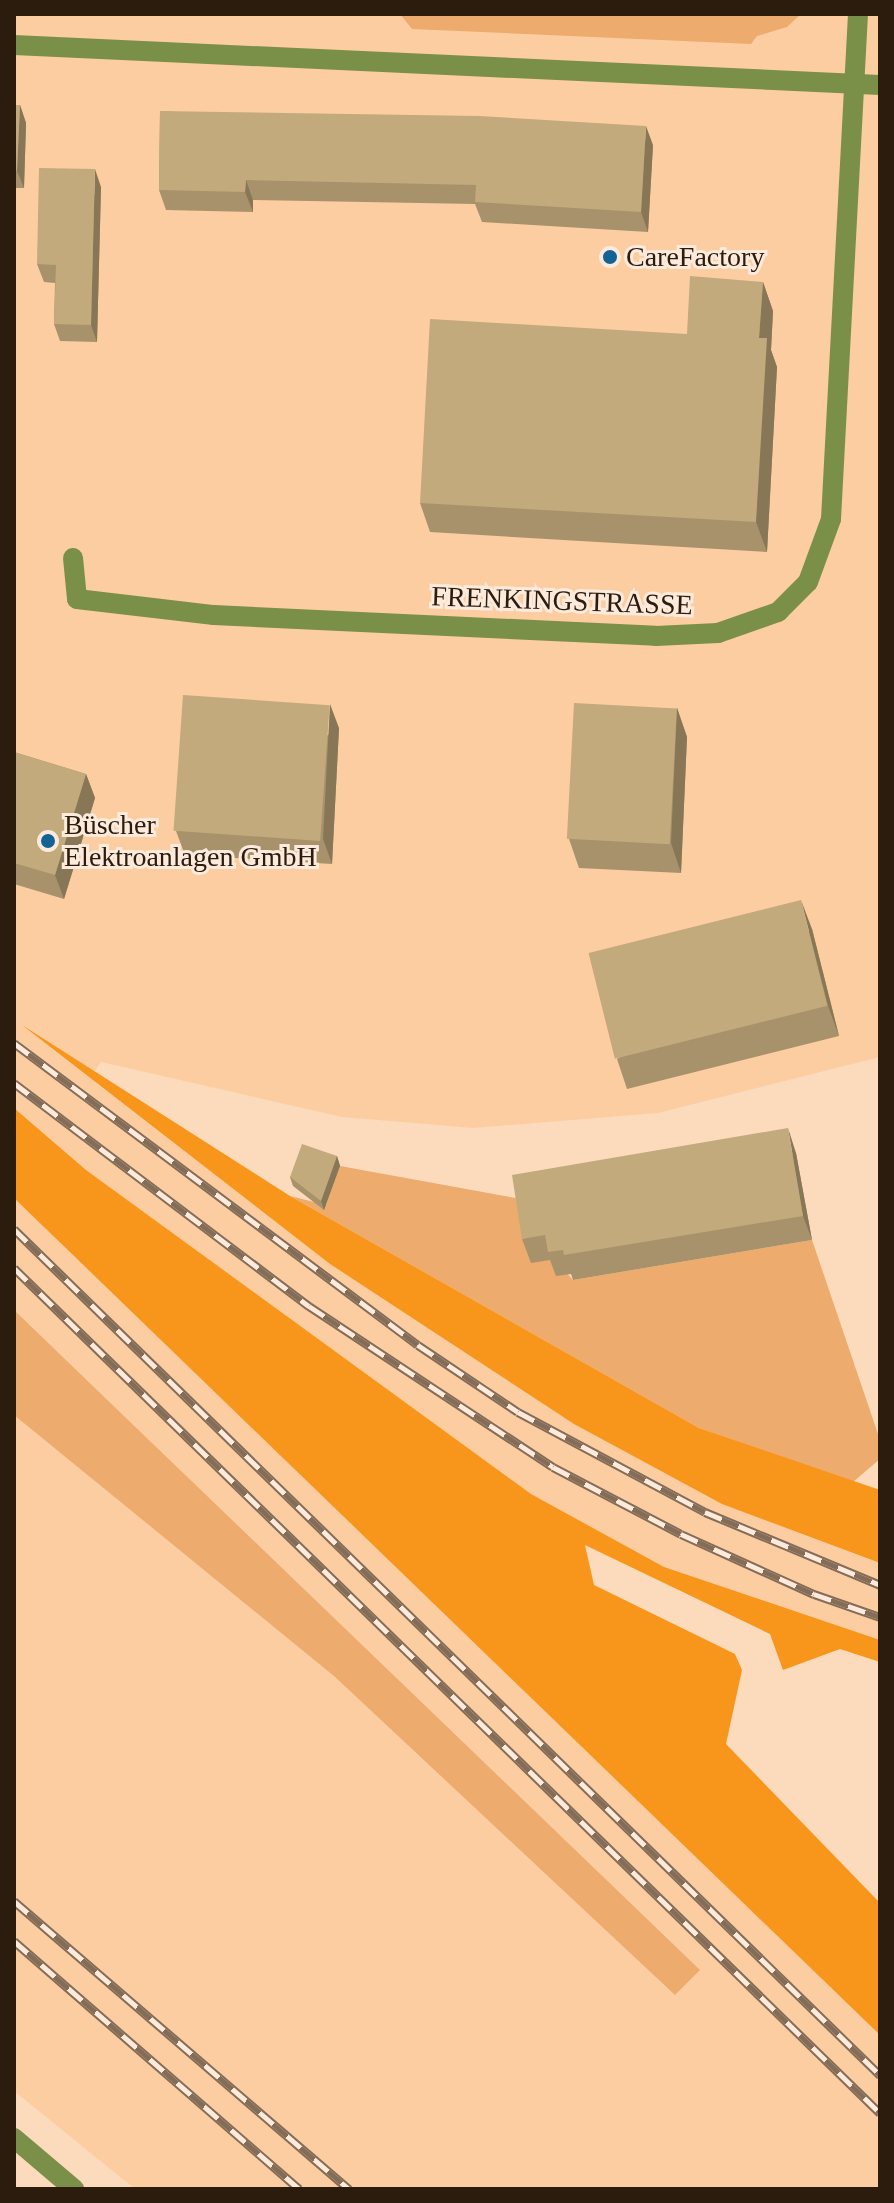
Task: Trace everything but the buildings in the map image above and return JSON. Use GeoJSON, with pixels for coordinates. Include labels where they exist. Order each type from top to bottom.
{"type":"FeatureCollection","features":[{"type":"Feature","properties":{"kind":"street"},"geometry":{"type":"LineString","coordinates":[[856,84],[858,14]]}},
{"type":"Feature","properties":{"kind":"street"},"geometry":{"type":"LineString","coordinates":[[14,45],[880,85]]}},
{"type":"Feature","properties":{"kind":"street","name":"FRENKINGSTRASSE"},"geometry":{"type":"LineString","coordinates":[[73,558],[77,599],[214,615],[656,636],[718,633],[778,612],[808,582],[831,519],[856,84]]}},
{"type":"Feature","properties":{"kind":"street"},"geometry":{"type":"LineString","coordinates":[[14,2138],[74,2189]]}},
{"type":"Feature","properties":{"kind":"shaded area"},"geometry":{"type":"Polygon","coordinates":[[[14,14],[880,14],[880,1057],[658,1113],[473,1128],[342,1117],[101,1062],[94,1072],[33,1034],[330,1264],[574,1424],[722,1504],[880,1563],[880,1640],[664,1567],[531,1494],[86,1170],[14,1108],[14,14]]]}},
{"type":"Feature","properties":{"kind":"shaded area"},"geometry":{"type":"Polygon","coordinates":[[[400,14],[801,14],[787,27],[757,36],[751,44],[412,29],[400,14]]]}},
{"type":"Feature","properties":{"kind":"shaded area"},"geometry":{"type":"Polygon","coordinates":[[[22,1025],[290,1196],[699,1428],[880,1490],[880,1563],[722,1504],[574,1424],[330,1264],[22,1025]]]}},
{"type":"Feature","properties":{"kind":"shaded area"},"geometry":{"type":"Polygon","coordinates":[[[14,1108],[86,1170],[531,1494],[664,1567],[880,1640],[880,1662],[840,1649],[783,1670],[770,1634],[585,1545],[594,1585],[735,1654],[742,1670],[726,1744],[880,1903],[880,2035],[14,1198],[14,1108]]]}},
{"type":"Feature","properties":{"kind":"shaded area"},"geometry":{"type":"Polygon","coordinates":[[[340,1166],[521,1199],[554,1259],[573,1280],[812,1240],[880,1440],[880,1459],[853,1482],[699,1428],[290,1196],[326,1205],[340,1166]]]}},
{"type":"Feature","properties":{"kind":"shaded area"},"geometry":{"type":"Polygon","coordinates":[[[14,1198],[880,2035],[880,2189],[135,2189],[14,2091],[14,1198]]]}},
{"type":"Feature","properties":{"kind":"shaded area"},"geometry":{"type":"Polygon","coordinates":[[[14,1310],[700,1970],[675,1995],[334,1676],[14,1415],[14,1310]]]}},
{"type":"Feature","properties":{"kind":"railway"},"geometry":{"type":"LineString","coordinates":[[14,1043],[418,1345],[518,1412],[705,1512],[880,1585]]}},
{"type":"Feature","properties":{"kind":"railway"},"geometry":{"type":"LineString","coordinates":[[14,1083],[309,1306],[553,1467],[681,1534],[814,1594],[880,1617]]}},
{"type":"Feature","properties":{"kind":"railway"},"geometry":{"type":"LineString","coordinates":[[14,1229],[880,2075]]}},
{"type":"Feature","properties":{"kind":"railway"},"geometry":{"type":"LineString","coordinates":[[14,1268],[880,2113]]}},
{"type":"Feature","properties":{"kind":"railway"},"geometry":{"type":"LineString","coordinates":[[14,1901],[349,2189]]}},
{"type":"Feature","properties":{"kind":"railway"},"geometry":{"type":"LineString","coordinates":[[14,1941],[299,2189]]}},
{"type":"Feature","properties":{"kind":"place","name":"CareFactory"},"geometry":{"type":"Point","coordinates":[610,257]}},
{"type":"Feature","properties":{"kind":"place","name":"Büscher Elektroanlagen GmbH"},"geometry":{"type":"Point","coordinates":[48,841]}}]}
